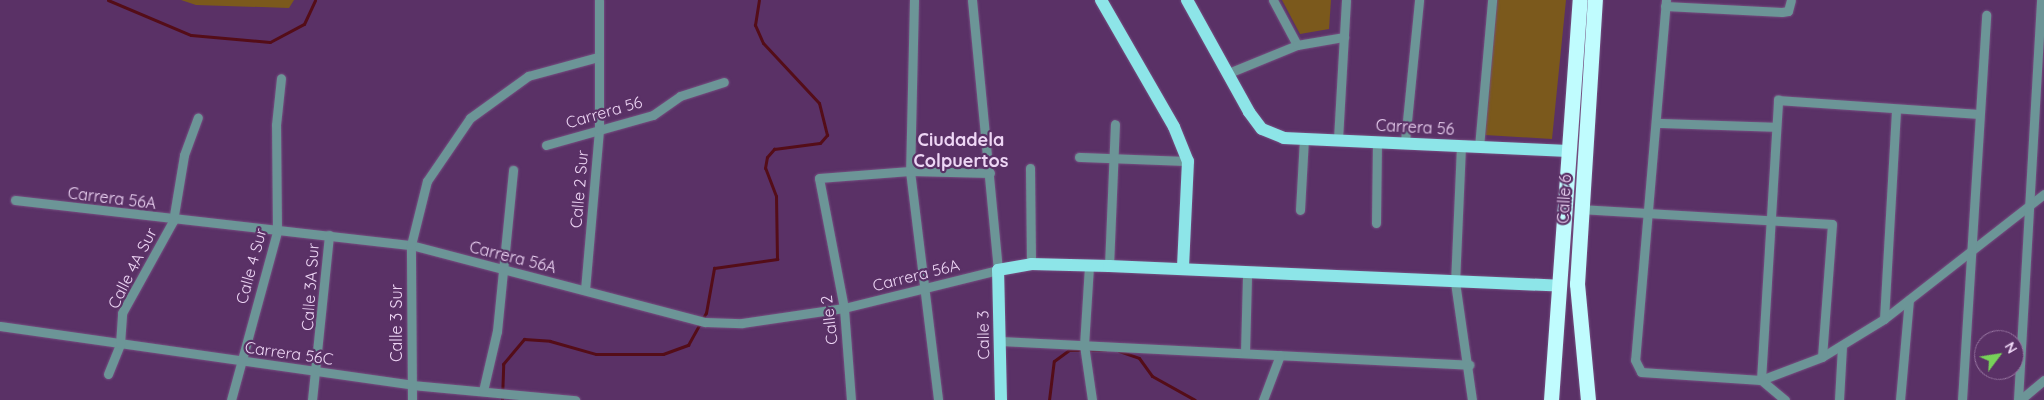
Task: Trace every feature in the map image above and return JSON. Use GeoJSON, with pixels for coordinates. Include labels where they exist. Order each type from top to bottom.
{"type":"FeatureCollection","features":[{"type":"Feature","properties":{"kind":"highway","name":"Calle 6"},"geometry":{"type":"LineString","coordinates":[[1551,400],[1580,0]]}},
{"type":"Feature","properties":{"kind":"highway","name":"Calle 6"},"geometry":{"type":"LineString","coordinates":[[1588,400],[1577,284],[1580,209],[1595,0]]}},
{"type":"Feature","properties":{"kind":"main road"},"geometry":{"type":"LineString","coordinates":[[1101,0],[1174,126],[1188,161],[1183,268]]}},
{"type":"Feature","properties":{"kind":"main road"},"geometry":{"type":"LineString","coordinates":[[1188,0],[1231,72]]}},
{"type":"Feature","properties":{"kind":"main road","name":"Carrera 56"},"geometry":{"type":"LineString","coordinates":[[1231,72],[1262,129],[1284,138],[1405,142],[1568,151]]}},
{"type":"Feature","properties":{"kind":"main road"},"geometry":{"type":"LineString","coordinates":[[998,270],[1030,264],[1183,268],[1247,274],[1559,286]]}},
{"type":"Feature","properties":{"kind":"main road","name":"Calle 3"},"geometry":{"type":"LineString","coordinates":[[998,270],[1001,400]]}},
{"type":"Feature","properties":{"kind":"street","name":"Calle 2 Sur"},"geometry":{"type":"LineString","coordinates":[[585,290],[599,129],[599,0]]}},
{"type":"Feature","properties":{"kind":"street"},"geometry":{"type":"LineString","coordinates":[[914,0],[910,171],[922,290],[938,400]]}},
{"type":"Feature","properties":{"kind":"street"},"geometry":{"type":"LineString","coordinates":[[972,0],[998,270]]}},
{"type":"Feature","properties":{"kind":"street"},"geometry":{"type":"LineString","coordinates":[[1273,0],[1297,45]]}},
{"type":"Feature","properties":{"kind":"street"},"geometry":{"type":"LineString","coordinates":[[1338,139],[1346,0]]}},
{"type":"Feature","properties":{"kind":"street"},"geometry":{"type":"LineString","coordinates":[[1405,142],[1419,0]]}},
{"type":"Feature","properties":{"kind":"street"},"geometry":{"type":"LineString","coordinates":[[1479,147],[1492,0]]}},
{"type":"Feature","properties":{"kind":"street"},"geometry":{"type":"LineString","coordinates":[[1792,0],[1788,11],[1665,3],[1658,122],[1635,360],[1641,372],[1761,380],[1822,357],[1842,347],[1884,319],[1975,250],[2044,194]]}},
{"type":"Feature","properties":{"kind":"street"},"geometry":{"type":"LineString","coordinates":[[2019,400],[2028,206],[2042,0]]}},
{"type":"Feature","properties":{"kind":"street"},"geometry":{"type":"LineString","coordinates":[[1962,400],[1975,250],[1978,114],[1986,15]]}},
{"type":"Feature","properties":{"kind":"street"},"geometry":{"type":"LineString","coordinates":[[1231,72],[1297,45],[1344,37]]}},
{"type":"Feature","properties":{"kind":"street","name":"Calle 3 Sur"},"geometry":{"type":"LineString","coordinates":[[412,400],[411,246],[427,182],[470,118],[528,76],[598,57]]}},
{"type":"Feature","properties":{"kind":"street","name":"Calle 4 Sur"},"geometry":{"type":"LineString","coordinates":[[231,400],[239,362],[277,232],[276,126],[281,78]]}},
{"type":"Feature","properties":{"kind":"street","name":"Carrera 56"},"geometry":{"type":"LineString","coordinates":[[546,145],[654,115],[680,96],[724,82]]}},
{"type":"Feature","properties":{"kind":"street"},"geometry":{"type":"LineString","coordinates":[[1761,380],[1772,220],[1776,104],[1783,98],[1978,114]]}},
{"type":"Feature","properties":{"kind":"street"},"geometry":{"type":"LineString","coordinates":[[1884,319],[1896,108]]}},
{"type":"Feature","properties":{"kind":"street","name":"Calle 4A Sur"},"geometry":{"type":"LineString","coordinates":[[108,374],[120,344],[122,314],[173,221],[184,155],[198,117]]}},
{"type":"Feature","properties":{"kind":"street"},"geometry":{"type":"LineString","coordinates":[[1658,122],[1776,127]]}},
{"type":"Feature","properties":{"kind":"street"},"geometry":{"type":"LineString","coordinates":[[1109,266],[1115,124]]}},
{"type":"Feature","properties":{"kind":"street"},"geometry":{"type":"LineString","coordinates":[[1300,210],[1304,139]]}},
{"type":"Feature","properties":{"kind":"street"},"geometry":{"type":"LineString","coordinates":[[1376,223],[1377,141]]}},
{"type":"Feature","properties":{"kind":"street"},"geometry":{"type":"LineString","coordinates":[[1461,146],[1455,282],[1470,365],[1472,400]]}},
{"type":"Feature","properties":{"kind":"street"},"geometry":{"type":"LineString","coordinates":[[1079,156],[1114,154],[1188,161]]}},
{"type":"Feature","properties":{"kind":"street"},"geometry":{"type":"LineString","coordinates":[[1030,168],[1030,264]]}},
{"type":"Feature","properties":{"kind":"street"},"geometry":{"type":"LineString","coordinates":[[483,392],[497,332],[501,272],[513,170]]}},
{"type":"Feature","properties":{"kind":"street"},"geometry":{"type":"LineString","coordinates":[[910,171],[990,173]]}},
{"type":"Feature","properties":{"kind":"street","name":"Calle 2"},"geometry":{"type":"LineString","coordinates":[[851,400],[844,308],[819,178],[910,171]]}},
{"type":"Feature","properties":{"kind":"street","name":"Carrera 56A"},"geometry":{"type":"LineString","coordinates":[[15,200],[173,221],[233,222],[277,232],[329,235],[411,246],[501,272],[585,290],[704,322],[742,323],[844,308],[998,270]]}},
{"type":"Feature","properties":{"kind":"street"},"geometry":{"type":"LineString","coordinates":[[1580,209],[1828,222],[1834,229],[1822,357]]}},
{"type":"Feature","properties":{"kind":"street","name":"Calle 3A Sur"},"geometry":{"type":"LineString","coordinates":[[312,400],[313,372],[321,338],[329,235]]}},
{"type":"Feature","properties":{"kind":"street"},"geometry":{"type":"LineString","coordinates":[[1089,266],[1084,345],[1092,400]]}},
{"type":"Feature","properties":{"kind":"street"},"geometry":{"type":"LineString","coordinates":[[1245,353],[1247,274]]}},
{"type":"Feature","properties":{"kind":"street"},"geometry":{"type":"LineString","coordinates":[[1900,400],[1909,300]]}},
{"type":"Feature","properties":{"kind":"street","name":"Carrera 56C"},"geometry":{"type":"LineString","coordinates":[[0,326],[239,362],[412,385],[575,400]]}},
{"type":"Feature","properties":{"kind":"street"},"geometry":{"type":"LineString","coordinates":[[1000,340],[1470,365]]}},
{"type":"Feature","properties":{"kind":"street"},"geometry":{"type":"LineString","coordinates":[[1839,400],[1842,347]]}},
{"type":"Feature","properties":{"kind":"street"},"geometry":{"type":"LineString","coordinates":[[1264,400],[1280,355]]}},
{"type":"Feature","properties":{"kind":"street"},"geometry":{"type":"LineString","coordinates":[[1761,380],[1785,400]]}},
{"type":"Feature","properties":{"kind":"street"},"geometry":{"type":"LineString","coordinates":[[2019,400],[2044,380]]}},
{"type":"Feature","properties":{"kind":"shaded area"},"geometry":{"type":"Polygon","coordinates":[[[181,0],[294,0],[289,8],[196,5],[181,0]]]}},
{"type":"Feature","properties":{"kind":"shaded area"},"geometry":{"type":"Polygon","coordinates":[[[1282,0],[1331,0],[1329,29],[1300,34],[1282,0]]]}},
{"type":"Feature","properties":{"kind":"shaded area"},"geometry":{"type":"Polygon","coordinates":[[[1497,0],[1566,0],[1552,139],[1485,135],[1497,0]]]}},
{"type":"Feature","properties":{"kind":"waterway"},"geometry":{"type":"LineString","coordinates":[[108,0],[191,35],[270,42],[304,24],[315,0]]}},
{"type":"Feature","properties":{"kind":"waterway"},"geometry":{"type":"LineString","coordinates":[[502,400],[503,364],[524,339],[550,341],[596,354],[663,354],[688,345],[706,313],[714,268],[777,259],[776,196],[765,168],[767,157],[774,149],[820,143],[827,135],[819,103],[763,43],[755,25],[759,0]]}},
{"type":"Feature","properties":{"kind":"waterway"},"geometry":{"type":"LineString","coordinates":[[1049,400],[1054,361],[1069,350],[1105,350]]}},
{"type":"Feature","properties":{"kind":"waterway"},"geometry":{"type":"LineString","coordinates":[[1119,351],[1139,358],[1152,376],[1195,400]]}},
{"type":"Feature","properties":{"kind":"district","name":"Ciudadela Colpuertos"},"geometry":{"type":"Point","coordinates":[961,151]}}]}
